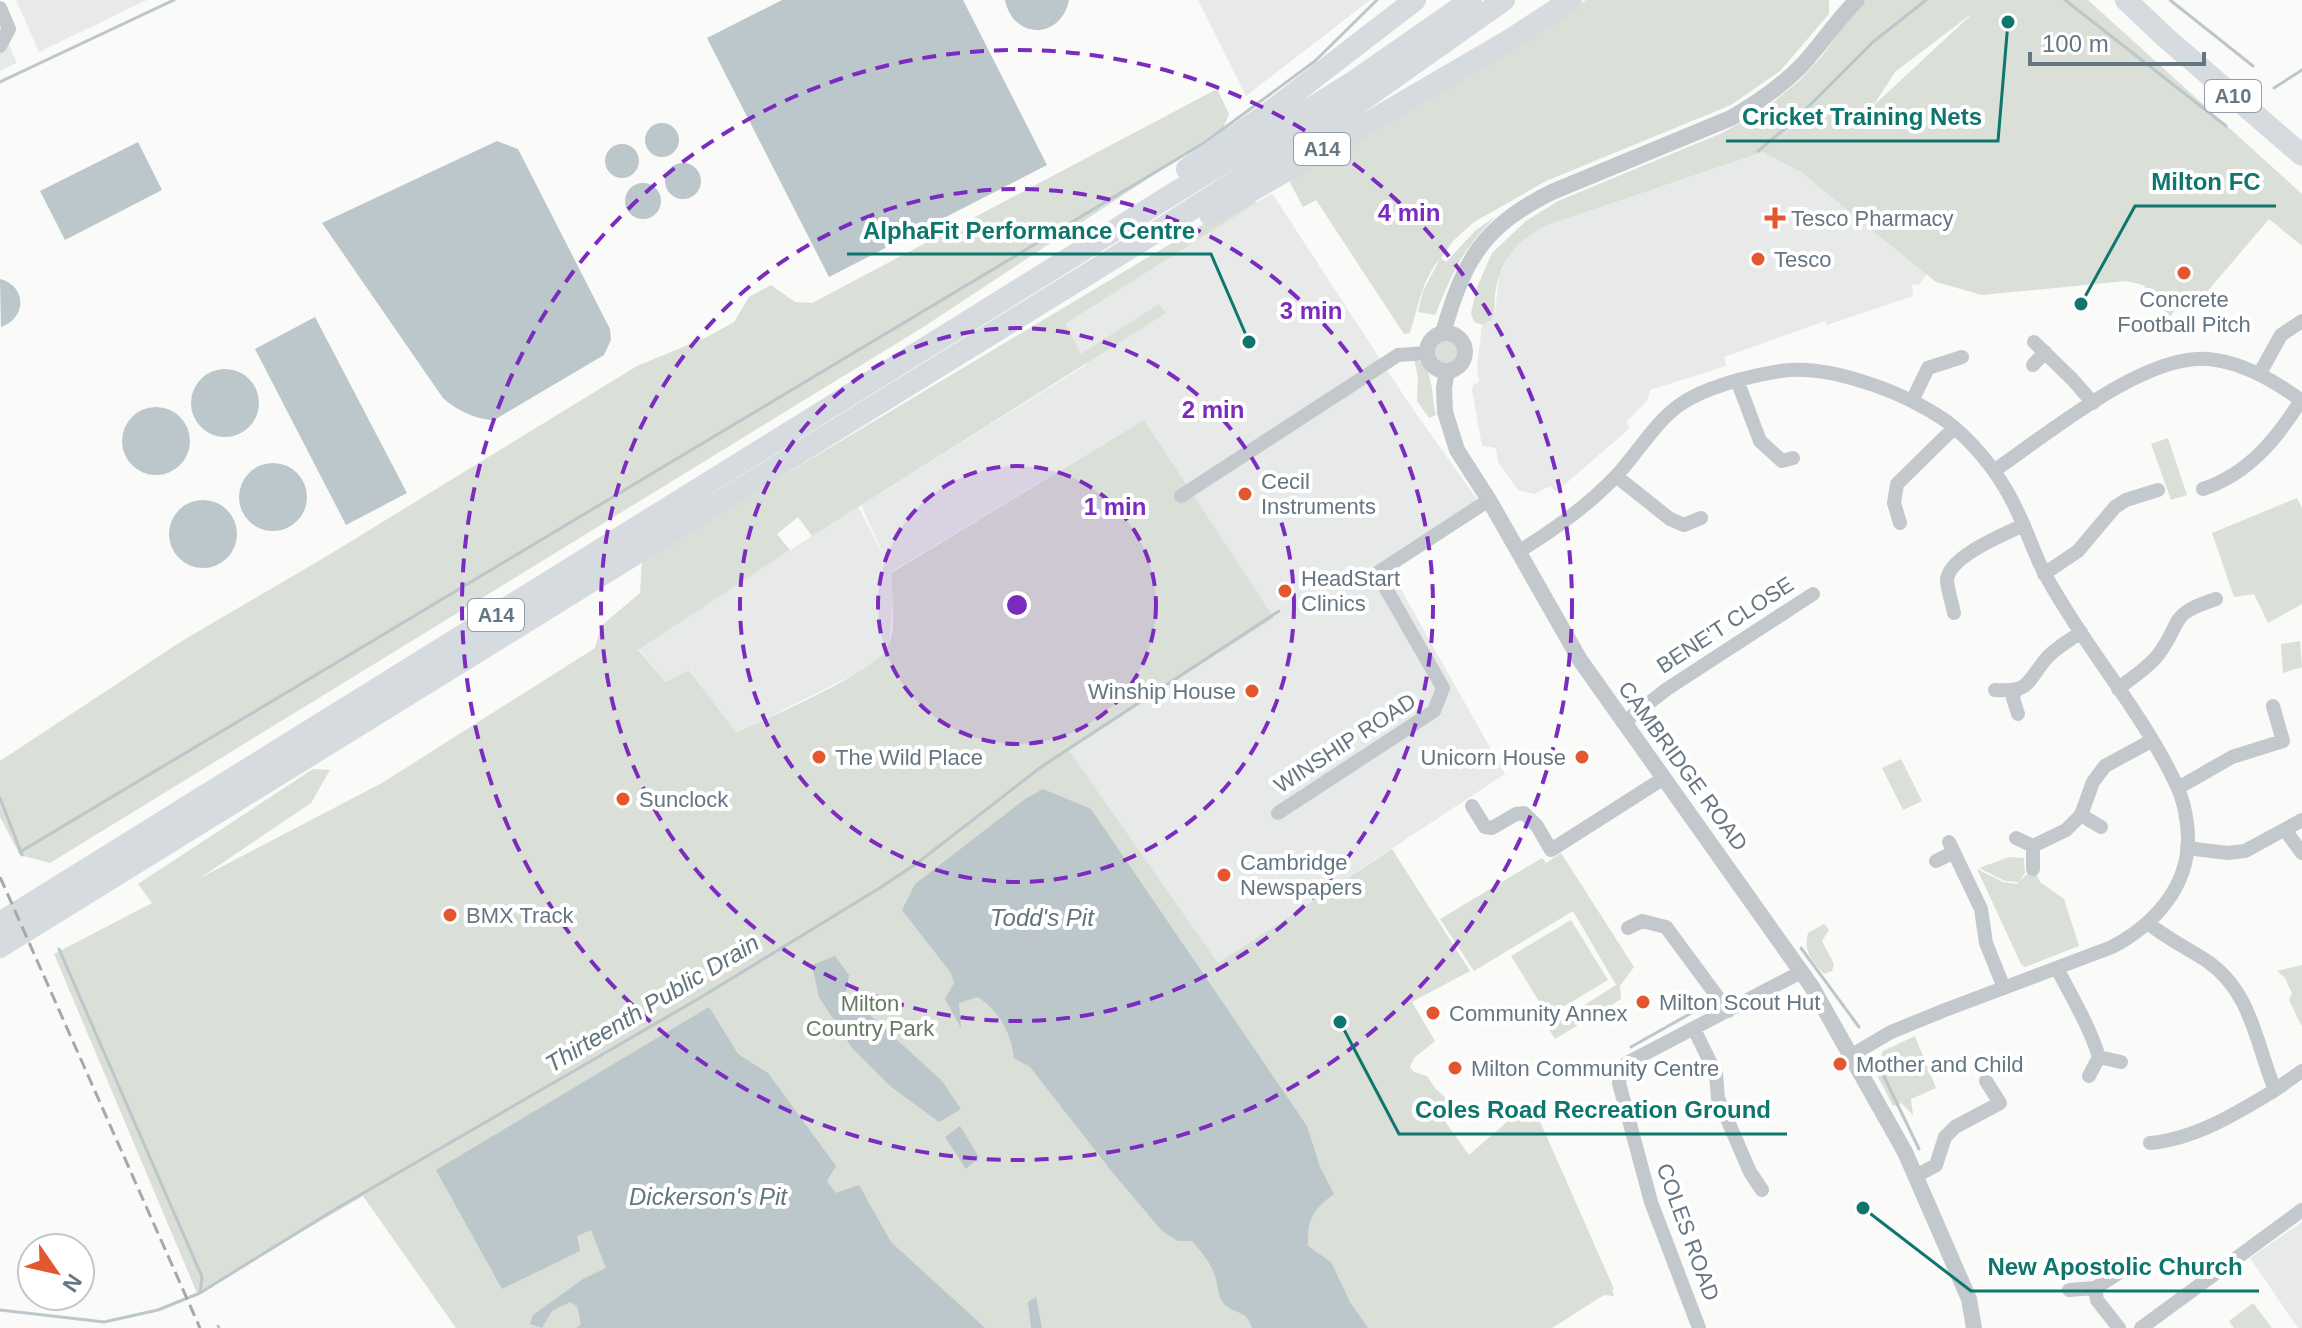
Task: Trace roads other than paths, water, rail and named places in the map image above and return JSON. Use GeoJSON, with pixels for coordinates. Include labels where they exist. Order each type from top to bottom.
{"type":"FeatureCollection","features":[{"type":"Feature","properties":{"kind":"highway","name":"A14"},"geometry":{"type":"LineString","coordinates":[[1113,232],[1144,198],[1271,111],[1415,0]]}},
{"type":"Feature","properties":{"kind":"highway","name":"A14"},"geometry":{"type":"LineString","coordinates":[[0,947],[49,904],[1353,82],[1471,0]]}},
{"type":"Feature","properties":{"kind":"highway","name":"A14"},"geometry":{"type":"LineString","coordinates":[[0,923],[49,904],[1067,286],[1364,99],[1504,0]]}},
{"type":"Feature","properties":{"kind":"highway","name":"A14"},"geometry":{"type":"LineString","coordinates":[[1067,286],[1102,276],[1172,237],[1508,41],[1571,0]]}},
{"type":"Feature","properties":{"kind":"highway","name":"A10"},"geometry":{"type":"LineString","coordinates":[[2126,0],[2302,155]]}},
{"type":"Feature","properties":{"kind":"street"},"geometry":{"type":"LineString","coordinates":[[1839,18],[1840,0]]}},
{"type":"Feature","properties":{"kind":"street"},"geometry":{"type":"LineString","coordinates":[[1443,333],[1459,337],[1466,353],[1460,365],[1447,371],[1434,366],[1427,353],[1431,340],[1443,333],[1463,272],[1478,247],[1497,226],[1552,192],[1731,118],[1750,107],[1780,86],[1802,65],[1857,0]]}},
{"type":"Feature","properties":{"kind":"street"},"geometry":{"type":"LineString","coordinates":[[0,8],[9,29],[0,46]]}},
{"type":"Feature","properties":{"kind":"street"},"geometry":{"type":"LineString","coordinates":[[2260,373],[2281,335],[2302,321]]}},
{"type":"Feature","properties":{"kind":"street"},"geometry":{"type":"LineString","coordinates":[[2033,365],[2040,347],[2093,403]]}},
{"type":"Feature","properties":{"kind":"street"},"geometry":{"type":"LineString","coordinates":[[1181,496],[1398,355],[1427,353]]}},
{"type":"Feature","properties":{"kind":"street"},"geometry":{"type":"LineString","coordinates":[[1913,399],[1926,362],[1962,357]]}},
{"type":"Feature","properties":{"kind":"street"},"geometry":{"type":"LineString","coordinates":[[1995,470],[2130,379],[2170,364],[2208,359],[2260,373],[2302,400],[2284,428],[2245,469],[2203,489]]}},
{"type":"Feature","properties":{"kind":"street"},"geometry":{"type":"LineString","coordinates":[[1518,552],[1562,524],[1616,476],[1678,406],[1737,380],[1784,370],[1840,374],[1913,399],[1954,428],[1995,470],[2024,525],[2044,574],[2178,788],[2187,825],[2187,848],[2178,884],[2149,924],[2112,947],[1891,1032],[1852,1055]]}},
{"type":"Feature","properties":{"kind":"street","name":"CAMBRIDGE ROAD"},"geometry":{"type":"LineString","coordinates":[[1447,371],[1445,412],[1461,457],[1489,500],[1580,660],[1786,948],[1852,1055],[1897,1134],[1916,1176],[1969,1299],[1974,1328]]}},
{"type":"Feature","properties":{"kind":"street"},"geometry":{"type":"LineString","coordinates":[[1737,380],[1760,441],[1782,461],[1793,458]]}},
{"type":"Feature","properties":{"kind":"street"},"geometry":{"type":"LineString","coordinates":[[1900,523],[1889,505],[1897,484],[1954,428]]}},
{"type":"Feature","properties":{"kind":"street"},"geometry":{"type":"LineString","coordinates":[[1616,476],[1670,519],[1684,525],[1701,518]]}},
{"type":"Feature","properties":{"kind":"street"},"geometry":{"type":"LineString","coordinates":[[2044,574],[2078,551],[2115,507],[2126,500],[2158,490]]}},
{"type":"Feature","properties":{"kind":"street","name":"WINSHIP ROAD"},"geometry":{"type":"LineString","coordinates":[[1278,813],[1434,711],[1443,688],[1377,573],[1489,500]]}},
{"type":"Feature","properties":{"kind":"street"},"geometry":{"type":"LineString","coordinates":[[1954,613],[1947,581],[1949,574],[1972,550],[2024,525]]}},
{"type":"Feature","properties":{"kind":"street","name":"BENE'T CLOSE"},"geometry":{"type":"LineString","coordinates":[[1623,723],[1667,689],[1813,594]]}},
{"type":"Feature","properties":{"kind":"street"},"geometry":{"type":"LineString","coordinates":[[2118,689],[2157,656],[2179,617],[2194,598],[2216,599]]}},
{"type":"Feature","properties":{"kind":"street"},"geometry":{"type":"LineString","coordinates":[[2018,714],[2013,698],[2015,691],[2036,675],[2046,657],[2081,632]]}},
{"type":"Feature","properties":{"kind":"street"},"geometry":{"type":"LineString","coordinates":[[1995,690],[2015,691]]}},
{"type":"Feature","properties":{"kind":"street"},"geometry":{"type":"LineString","coordinates":[[2178,788],[2232,757],[2283,741],[2273,706]]}},
{"type":"Feature","properties":{"kind":"street"},"geometry":{"type":"LineString","coordinates":[[2033,846],[2066,830],[2081,815],[2093,782],[2105,766],[2151,741]]}},
{"type":"Feature","properties":{"kind":"street"},"geometry":{"type":"LineString","coordinates":[[1472,806],[1485,827],[1492,828],[1516,814],[1524,813],[1537,826],[1551,850],[1664,778]]}},
{"type":"Feature","properties":{"kind":"street"},"geometry":{"type":"LineString","coordinates":[[2081,815],[2101,827]]}},
{"type":"Feature","properties":{"kind":"street"},"geometry":{"type":"LineString","coordinates":[[2187,848],[2227,853],[2245,851],[2302,820]]}},
{"type":"Feature","properties":{"kind":"street"},"geometry":{"type":"LineString","coordinates":[[2285,830],[2302,853]]}},
{"type":"Feature","properties":{"kind":"street"},"geometry":{"type":"LineString","coordinates":[[2016,838],[2033,846]]}},
{"type":"Feature","properties":{"kind":"street"},"geometry":{"type":"LineString","coordinates":[[2033,846],[2033,869]]}},
{"type":"Feature","properties":{"kind":"street"},"geometry":{"type":"LineString","coordinates":[[1936,861],[1952,847],[1981,909],[1986,943],[2004,988]]}},
{"type":"Feature","properties":{"kind":"street"},"geometry":{"type":"LineString","coordinates":[[1628,928],[1642,921],[1666,927],[1728,1011]]}},
{"type":"Feature","properties":{"kind":"street"},"geometry":{"type":"LineString","coordinates":[[2149,924],[2170,941],[2207,961],[2234,987],[2253,1019],[2261,1057],[2275,1090]]}},
{"type":"Feature","properties":{"kind":"street"},"geometry":{"type":"LineString","coordinates":[[2057,968],[2073,1001],[2086,1019],[2099,1057],[2089,1076]]}},
{"type":"Feature","properties":{"kind":"street","name":"COLES ROAD"},"geometry":{"type":"LineString","coordinates":[[1699,1328],[1651,1202],[1619,1083],[1621,1071],[1627,1063],[1801,972]]}},
{"type":"Feature","properties":{"kind":"street"},"geometry":{"type":"LineString","coordinates":[[1694,1029],[1716,1074],[1718,1098],[1750,1172],[1762,1190]]}},
{"type":"Feature","properties":{"kind":"street"},"geometry":{"type":"LineString","coordinates":[[2099,1057],[2121,1062]]}},
{"type":"Feature","properties":{"kind":"street"},"geometry":{"type":"LineString","coordinates":[[2150,1142],[2171,1141],[2190,1135],[2275,1090],[2302,1071]]}},
{"type":"Feature","properties":{"kind":"street"},"geometry":{"type":"LineString","coordinates":[[1916,1176],[1936,1165],[1945,1137],[1955,1127],[2000,1103],[1986,1081]]}},
{"type":"Feature","properties":{"kind":"street"},"geometry":{"type":"LineString","coordinates":[[2150,1326],[2302,1210]]}},
{"type":"Feature","properties":{"kind":"street"},"geometry":{"type":"LineString","coordinates":[[2069,1290],[2095,1288],[2120,1272]]}},
{"type":"Feature","properties":{"kind":"street"},"geometry":{"type":"LineString","coordinates":[[2095,1288],[2097,1300],[2119,1328]]}},
{"type":"Feature","properties":{"kind":"water"},"geometry":{"type":"Polygon","coordinates":[[[782,0],[963,0],[1047,165],[829,277],[707,38],[782,0]]]}},
{"type":"Feature","properties":{"kind":"water"},"geometry":{"type":"Polygon","coordinates":[[[1005,0],[1069,0],[1057,22],[1037,30],[1017,22],[1005,0]]]}},
{"type":"Feature","properties":{"kind":"water"},"geometry":{"type":"Polygon","coordinates":[[[662,123],[674,128],[679,140],[674,152],[662,157],[650,152],[645,140],[650,128],[662,123]]]}},
{"type":"Feature","properties":{"kind":"water"},"geometry":{"type":"Polygon","coordinates":[[[497,141],[518,149],[610,329],[611,340],[604,355],[494,420],[467,414],[443,398],[322,223],[497,141]]]}},
{"type":"Feature","properties":{"kind":"water"},"geometry":{"type":"Polygon","coordinates":[[[138,142],[162,190],[65,240],[40,191],[138,142]]]}},
{"type":"Feature","properties":{"kind":"water"},"geometry":{"type":"Polygon","coordinates":[[[622,144],[634,149],[639,161],[634,173],[622,178],[610,173],[605,161],[610,149],[622,144]]]}},
{"type":"Feature","properties":{"kind":"water"},"geometry":{"type":"Polygon","coordinates":[[[683,163],[695,169],[701,181],[695,193],[683,199],[671,193],[665,181],[671,169],[683,163]]]}},
{"type":"Feature","properties":{"kind":"water"},"geometry":{"type":"Polygon","coordinates":[[[643,183],[656,188],[661,201],[656,214],[643,219],[630,214],[625,201],[630,188],[643,183]]]}},
{"type":"Feature","properties":{"kind":"water"},"geometry":{"type":"Polygon","coordinates":[[[0,279],[15,288],[20,302],[16,317],[1,327],[0,279]]]}},
{"type":"Feature","properties":{"kind":"water"},"geometry":{"type":"Polygon","coordinates":[[[315,317],[407,493],[346,525],[255,349],[315,317]]]}},
{"type":"Feature","properties":{"kind":"water"},"geometry":{"type":"Polygon","coordinates":[[[218,369],[232,369],[244,374],[254,384],[259,403],[254,422],[244,432],[232,437],[218,437],[206,432],[196,422],[191,410],[191,396],[196,384],[206,374],[218,369]]]}},
{"type":"Feature","properties":{"kind":"water"},"geometry":{"type":"Polygon","coordinates":[[[149,407],[163,407],[175,412],[185,422],[190,441],[185,460],[175,470],[163,475],[149,475],[137,470],[127,460],[122,448],[122,434],[127,422],[137,412],[149,407]]]}},
{"type":"Feature","properties":{"kind":"water"},"geometry":{"type":"Polygon","coordinates":[[[266,463],[280,463],[292,468],[302,478],[307,497],[302,516],[292,526],[280,531],[266,531],[254,526],[244,516],[239,504],[239,490],[244,478],[254,468],[266,463]]]}},
{"type":"Feature","properties":{"kind":"water"},"geometry":{"type":"Polygon","coordinates":[[[196,500],[210,500],[222,505],[232,515],[237,534],[232,553],[222,563],[210,568],[196,568],[184,563],[174,553],[169,541],[169,527],[174,515],[184,505],[196,500]]]}},
{"type":"Feature","properties":{"kind":"water","name":"Todd's Pit"},"geometry":{"type":"Polygon","coordinates":[[[1043,789],[1091,809],[1307,1126],[1320,1167],[1334,1194],[1312,1217],[1308,1246],[1331,1262],[1350,1302],[1368,1328],[1252,1328],[1246,1317],[1222,1301],[1212,1268],[1192,1241],[1178,1241],[1162,1231],[1030,1067],[1014,1058],[1007,1032],[992,1009],[978,997],[959,1003],[961,1028],[945,999],[954,983],[951,973],[902,910],[915,884],[1025,799],[1043,789]]]}},
{"type":"Feature","properties":{"kind":"water"},"geometry":{"type":"Polygon","coordinates":[[[835,956],[849,975],[846,993],[942,1081],[961,1109],[939,1122],[890,1086],[852,1048],[819,997],[812,965],[835,956]]]}},
{"type":"Feature","properties":{"kind":"water","name":"Dickerson's Pit"},"geometry":{"type":"Polygon","coordinates":[[[709,1007],[738,1054],[768,1073],[836,1166],[827,1181],[836,1193],[859,1185],[891,1242],[985,1328],[576,1328],[581,1324],[577,1306],[570,1302],[552,1311],[542,1328],[530,1324],[533,1315],[583,1279],[606,1268],[591,1230],[577,1236],[580,1251],[502,1289],[436,1170],[709,1007]]]}},
{"type":"Feature","properties":{"kind":"water"},"geometry":{"type":"Polygon","coordinates":[[[960,1126],[979,1157],[966,1169],[945,1137],[960,1126]]]}},
{"type":"Feature","properties":{"kind":"water"},"geometry":{"type":"Polygon","coordinates":[[[1036,1297],[1042,1328],[1031,1328],[1028,1302],[1036,1297]]]}},
{"type":"Feature","properties":{"kind":"waterway"},"geometry":{"type":"LineString","coordinates":[[0,82],[174,0]]}},
{"type":"Feature","properties":{"kind":"waterway"},"geometry":{"type":"LineString","coordinates":[[20,852],[1204,143],[1315,61],[1377,0]]}},
{"type":"Feature","properties":{"kind":"waterway"},"geometry":{"type":"LineString","coordinates":[[1758,151],[1794,121],[1873,42],[1926,0]]}},
{"type":"Feature","properties":{"kind":"waterway"},"geometry":{"type":"LineString","coordinates":[[2065,0],[2226,126]]}},
{"type":"Feature","properties":{"kind":"waterway"},"geometry":{"type":"LineString","coordinates":[[2170,0],[2253,66]]}},
{"type":"Feature","properties":{"kind":"waterway","name":"Thirteenth Public Drain"},"geometry":{"type":"LineString","coordinates":[[2274,88],[2302,70]]}},
{"type":"Feature","properties":{"kind":"waterway","name":"Thirteenth Public Drain"},"geometry":{"type":"LineString","coordinates":[[0,1310],[104,1322],[158,1310],[200,1293],[334,1210],[698,999],[878,889],[916,864],[1041,767],[1279,611]]}},
{"type":"Feature","properties":{"kind":"waterway"},"geometry":{"type":"LineString","coordinates":[[0,798],[22,855]]}},
{"type":"Feature","properties":{"kind":"waterway"},"geometry":{"type":"LineString","coordinates":[[1801,948],[1859,1027]]}},
{"type":"Feature","properties":{"kind":"waterway"},"geometry":{"type":"LineString","coordinates":[[59,949],[202,1277],[200,1293]]}},
{"type":"Feature","properties":{"kind":"waterway"},"geometry":{"type":"LineString","coordinates":[[1631,1047],[1709,1003]]}},
{"type":"Feature","properties":{"kind":"waterway"},"geometry":{"type":"LineString","coordinates":[[1878,1064],[1919,1149]]}},
{"type":"Feature","properties":{"kind":"railway"},"geometry":{"type":"LineString","coordinates":[[0,877],[200,1328]]}},
{"type":"Feature","properties":{"kind":"place","name":"Cricket Training Nets"},"geometry":{"type":"Point","coordinates":[2008,22]}},
{"type":"Feature","properties":{"kind":"place","name":"Tesco Pharmacy"},"geometry":{"type":"Point","coordinates":[1775,218]}},
{"type":"Feature","properties":{"kind":"place","name":"Tesco"},"geometry":{"type":"Point","coordinates":[1758,259]}},
{"type":"Feature","properties":{"kind":"place","name":"Concrete Football Pitch"},"geometry":{"type":"Point","coordinates":[2184,273]}},
{"type":"Feature","properties":{"kind":"place","name":"Milton FC"},"geometry":{"type":"Point","coordinates":[2081,304]}},
{"type":"Feature","properties":{"kind":"place","name":"AlphaFit Performance Centre"},"geometry":{"type":"Point","coordinates":[1249,342]}},
{"type":"Feature","properties":{"kind":"place","name":"Cecil Instruments"},"geometry":{"type":"Point","coordinates":[1245,494]}},
{"type":"Feature","properties":{"kind":"place","name":"HeadStart Clinics"},"geometry":{"type":"Point","coordinates":[1285,591]}},
{"type":"Feature","properties":{"kind":"place","name":"Winship House"},"geometry":{"type":"Point","coordinates":[1252,691]}},
{"type":"Feature","properties":{"kind":"place","name":"The Wild Place"},"geometry":{"type":"Point","coordinates":[819,757]}},
{"type":"Feature","properties":{"kind":"place","name":"Unicorn House"},"geometry":{"type":"Point","coordinates":[1582,757]}},
{"type":"Feature","properties":{"kind":"place","name":"Sunclock"},"geometry":{"type":"Point","coordinates":[623,799]}},
{"type":"Feature","properties":{"kind":"place","name":"Cambridge Newspapers"},"geometry":{"type":"Point","coordinates":[1224,875]}},
{"type":"Feature","properties":{"kind":"place","name":"BMX Track"},"geometry":{"type":"Point","coordinates":[450,915]}},
{"type":"Feature","properties":{"kind":"place","name":"Milton Scout Hut"},"geometry":{"type":"Point","coordinates":[1643,1002]}},
{"type":"Feature","properties":{"kind":"place","name":"Community Annex"},"geometry":{"type":"Point","coordinates":[1433,1013]}},
{"type":"Feature","properties":{"kind":"place","name":"Coles Road Recreation Ground"},"geometry":{"type":"Point","coordinates":[1340,1022]}},
{"type":"Feature","properties":{"kind":"place","name":"Mother and Child"},"geometry":{"type":"Point","coordinates":[1840,1064]}},
{"type":"Feature","properties":{"kind":"place","name":"Milton Community Centre"},"geometry":{"type":"Point","coordinates":[1455,1068]}},
{"type":"Feature","properties":{"kind":"place","name":"New Apostolic Church"},"geometry":{"type":"Point","coordinates":[1863,1208]}},
{"type":"Feature","properties":{"kind":"park label","name":"Milton Country Park"},"geometry":{"type":"Point","coordinates":[870,1016]}}]}
